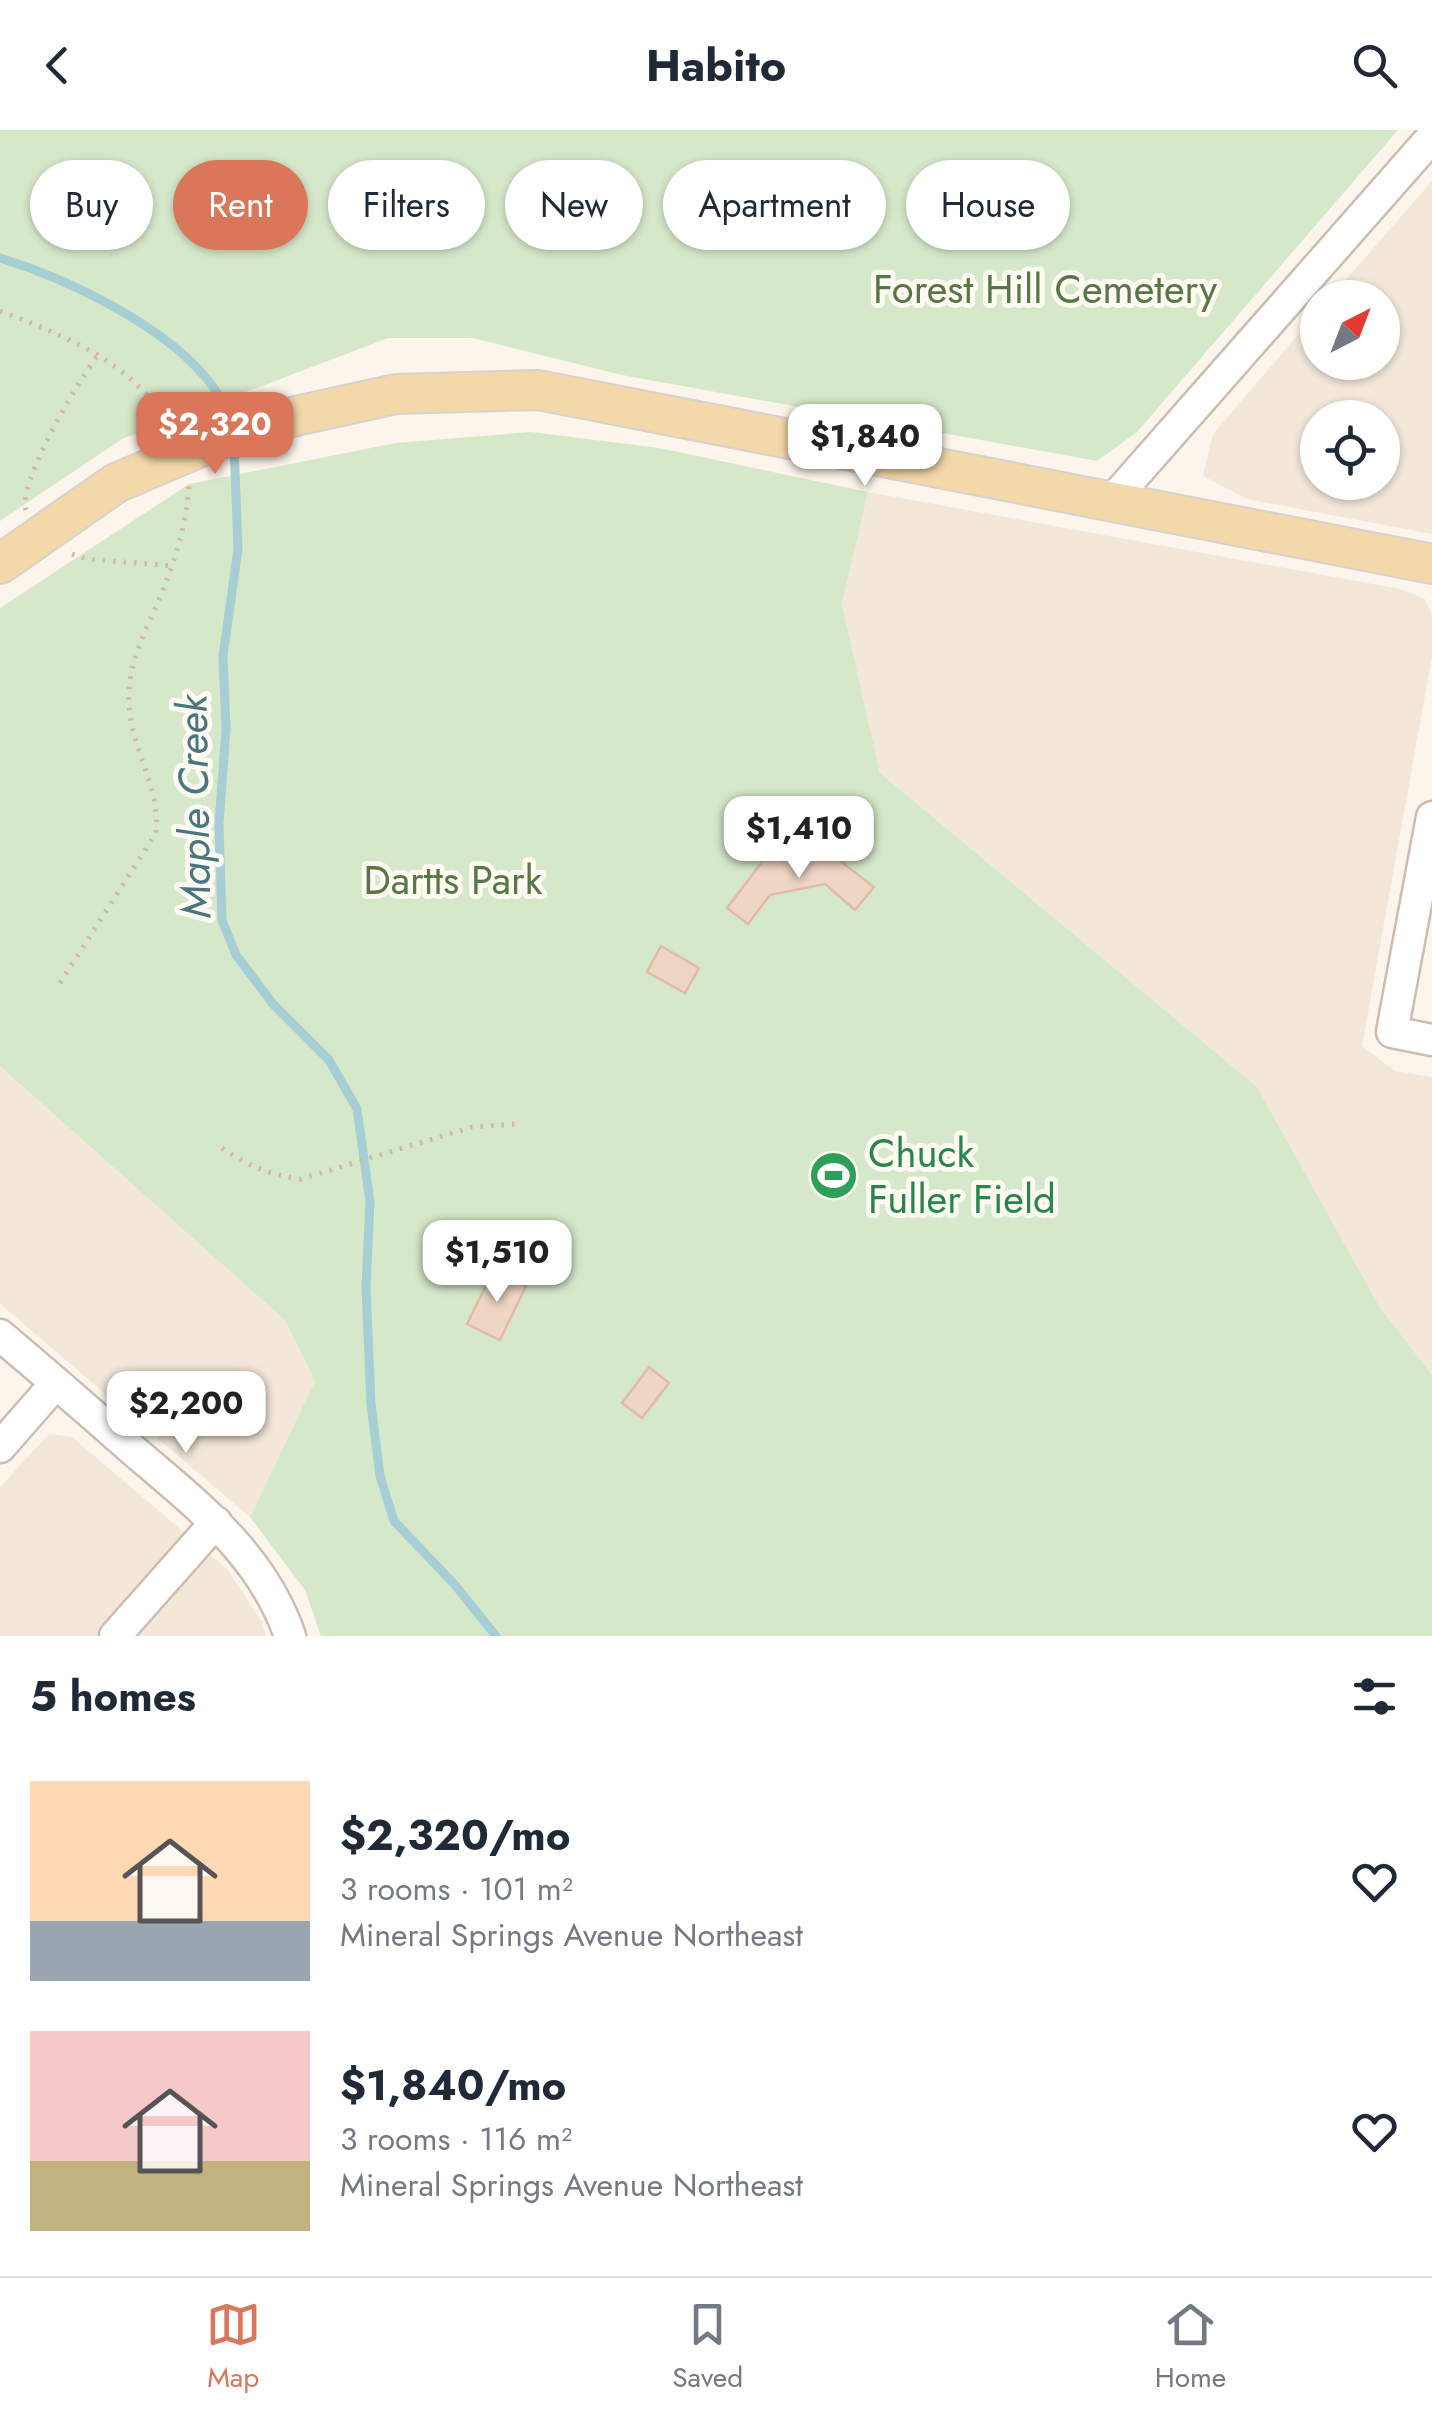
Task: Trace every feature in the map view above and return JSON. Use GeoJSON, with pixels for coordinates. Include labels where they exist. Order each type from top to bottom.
{"type":"FeatureCollection","features":[{"type":"Feature","properties":{"kind":"main road"},"geometry":{"type":"LineString","coordinates":[[0,564],[116,484],[244,429],[396,394],[538,390],[1432,564]]}},
{"type":"Feature","properties":{"kind":"street"},"geometry":{"type":"LineString","coordinates":[[1110,503],[1432,137]]}},
{"type":"Feature","properties":{"kind":"street"},"geometry":{"type":"LineString","coordinates":[[1432,817],[1392,1032],[1432,1040]]}},
{"type":"Feature","properties":{"kind":"street"},"geometry":{"type":"LineString","coordinates":[[0,1335],[216,1522],[258,1568],[280,1604],[290,1636]]}},
{"type":"Feature","properties":{"kind":"street"},"geometry":{"type":"LineString","coordinates":[[0,1448],[56,1383]]}},
{"type":"Feature","properties":{"kind":"street"},"geometry":{"type":"LineString","coordinates":[[115,1636],[216,1522]]}},
{"type":"Feature","properties":{"kind":"path"},"geometry":{"type":"LineString","coordinates":[[0,311],[99,355],[76,384],[33,473],[24,503],[34,539],[87,559],[173,566],[134,656],[128,692],[130,728],[158,810],[156,833],[60,983]]}},
{"type":"Feature","properties":{"kind":"path"},"geometry":{"type":"LineString","coordinates":[[222,1148],[250,1167],[301,1179],[472,1127],[516,1124]]}},
{"type":"Feature","properties":{"kind":"shaded area"},"geometry":{"type":"Polygon","coordinates":[[[1432,181],[1432,534],[1247,499],[1203,476],[1213,434],[1300,333],[1300,380],[1400,380],[1400,280],[1346,280],[1432,181]]]}},
{"type":"Feature","properties":{"kind":"shaded area"},"geometry":{"type":"Polygon","coordinates":[[[868,492],[1400,589],[1425,599],[1432,616],[1432,656],[1362,1046],[1395,1071],[1432,1077],[1432,1375],[1379,1306],[1257,1087],[880,773],[842,604],[868,492]]]}},
{"type":"Feature","properties":{"kind":"shaded area"},"geometry":{"type":"Polygon","coordinates":[[[0,1065],[285,1319],[315,1381],[250,1517],[0,1304],[0,1065]]]}},
{"type":"Feature","properties":{"kind":"shaded area"},"geometry":{"type":"Polygon","coordinates":[[[49,1434],[72,1437],[227,1569],[262,1622],[266,1636],[0,1636],[0,1487],[49,1434]]]}},
{"type":"Feature","properties":{"kind":"green space","name":"Forest Hill Cemetery"},"geometry":{"type":"Polygon","coordinates":[[[0,130],[1398,130],[1137,432],[1097,461],[622,375],[473,338],[388,338],[122,439],[0,521],[0,130]]]}},
{"type":"Feature","properties":{"kind":"green space","name":"Dartts Park"},"geometry":{"type":"Polygon","coordinates":[[[531,432],[659,448],[868,492],[842,604],[880,773],[1257,1087],[1379,1306],[1432,1375],[1432,1636],[321,1636],[305,1590],[250,1517],[315,1381],[285,1320],[0,1066],[0,608],[189,484],[396,443],[531,432]]]}},
{"type":"Feature","properties":{"kind":"building"},"geometry":{"type":"Polygon","coordinates":[[[826,850],[874,887],[855,910],[825,884],[770,895],[748,924],[727,908],[765,858],[826,850]]]}},
{"type":"Feature","properties":{"kind":"building"},"geometry":{"type":"Polygon","coordinates":[[[661,946],[699,968],[685,993],[647,972],[661,946]]]}},
{"type":"Feature","properties":{"kind":"building"},"geometry":{"type":"Polygon","coordinates":[[[493,1271],[526,1286],[500,1340],[467,1324],[493,1271]]]}},
{"type":"Feature","properties":{"kind":"building"},"geometry":{"type":"Polygon","coordinates":[[[649,1367],[669,1383],[642,1418],[622,1403],[649,1367]]]}},
{"type":"Feature","properties":{"kind":"waterway"},"geometry":{"type":"LineString","coordinates":[[0,258],[87,293],[146,326],[172,345],[214,388],[229,424]]}},
{"type":"Feature","properties":{"kind":"waterway","name":"Maple Creek"},"geometry":{"type":"LineString","coordinates":[[234,443],[238,549],[223,656],[226,729],[219,824],[222,920],[236,955],[273,1004],[329,1060],[357,1109],[370,1202],[366,1287],[371,1404],[380,1476],[394,1521],[455,1585],[496,1636]]}},
{"type":"Feature","properties":{"kind":"place","name":"Chuck Fuller Field"},"geometry":{"type":"Point","coordinates":[833,1176]}}]}
